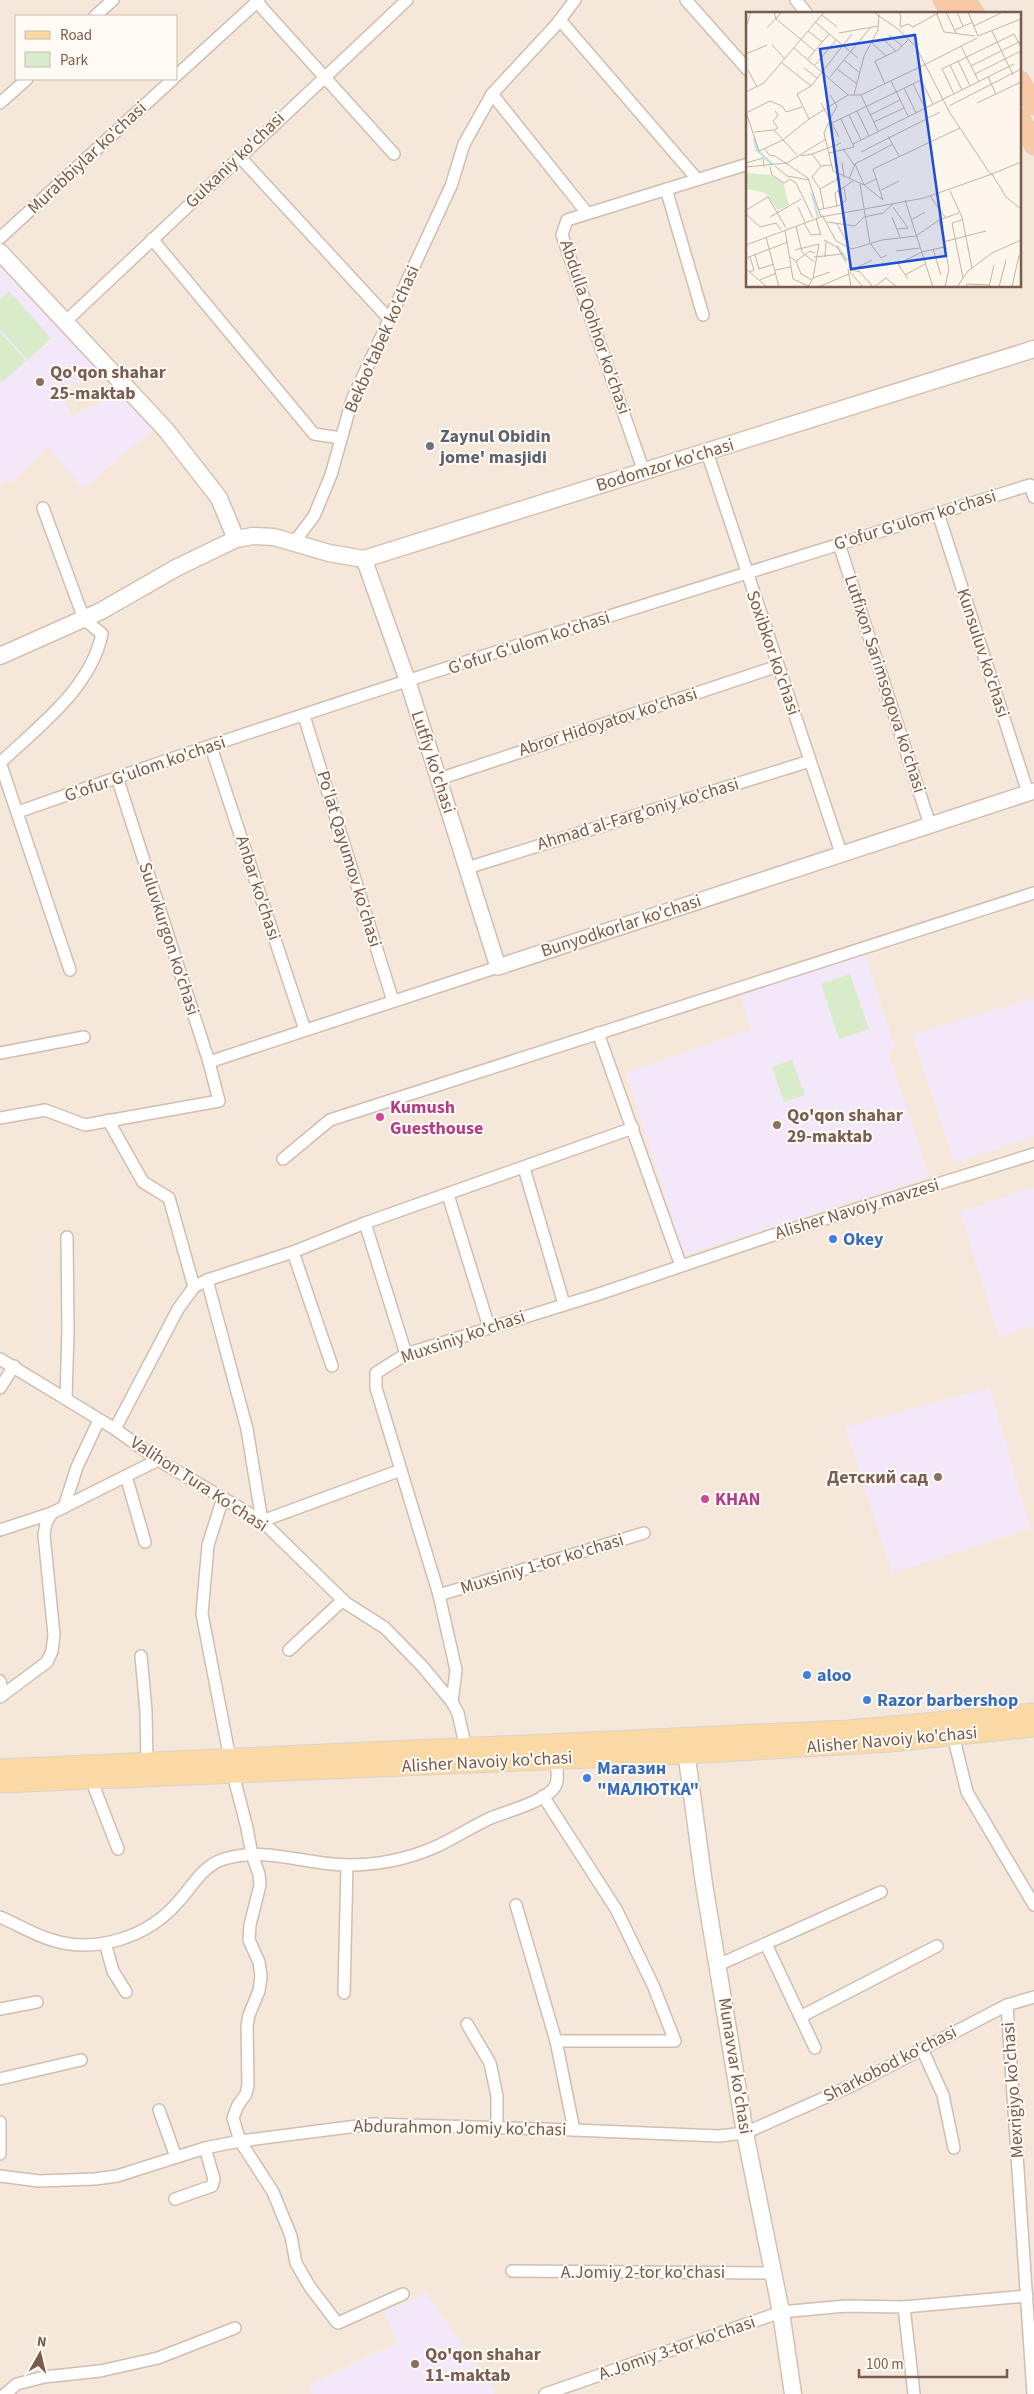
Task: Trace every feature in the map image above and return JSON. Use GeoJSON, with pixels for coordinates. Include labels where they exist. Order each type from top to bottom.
{"type":"FeatureCollection","features":[{"type":"Feature","properties":{"kind":"highway"},"geometry":{"type":"LineString","coordinates":[[943,0],[952,12]]}},
{"type":"Feature","properties":{"kind":"highway"},"geometry":{"type":"LineString","coordinates":[[965,0],[974,12]]}},
{"type":"Feature","properties":{"kind":"highway"},"geometry":{"type":"LineString","coordinates":[[1022,84],[1034,105]]}},
{"type":"Feature","properties":{"kind":"highway"},"geometry":{"type":"LineString","coordinates":[[1022,122],[1034,145]]}},
{"type":"Feature","properties":{"kind":"main road"},"geometry":{"type":"LineString","coordinates":[[0,252],[172,438],[219,498],[236,539]]}},
{"type":"Feature","properties":{"kind":"main road","name":"Bodomzor ko'chasi"},"geometry":{"type":"LineString","coordinates":[[295,542],[329,553],[364,559],[1034,349]]}},
{"type":"Feature","properties":{"kind":"main road"},"geometry":{"type":"LineString","coordinates":[[0,656],[84,619],[176,568],[236,539],[253,536],[295,542]]}},
{"type":"Feature","properties":{"kind":"main road","name":"Alisher Navoiy ko'chasi"},"geometry":{"type":"LineString","coordinates":[[0,1768],[146,1762],[232,1766],[556,1758],[1034,1713]]}},
{"type":"Feature","properties":{"kind":"main road","name":"Alisher Navoiy ko'chasi"},"geometry":{"type":"LineString","coordinates":[[0,1783],[91,1779],[232,1766],[466,1749],[890,1742],[1034,1726]]}},
{"type":"Feature","properties":{"kind":"main road","name":"Munavvar ko'chasi"},"geometry":{"type":"LineString","coordinates":[[686,1746],[718,1965],[746,2133],[781,2312],[793,2394]]}},
{"type":"Feature","properties":{"kind":"street"},"geometry":{"type":"LineString","coordinates":[[96,15],[113,0]]}},
{"type":"Feature","properties":{"kind":"street","name":"Gulxaniy ko'chasi"},"geometry":{"type":"LineString","coordinates":[[65,322],[324,76],[407,0]]}},
{"type":"Feature","properties":{"kind":"street","name":"Bekbo'tabek ko'chasi"},"geometry":{"type":"LineString","coordinates":[[295,542],[314,516],[331,475],[352,400],[451,186],[464,144],[492,94],[560,20],[575,0]]}},
{"type":"Feature","properties":{"kind":"street"},"geometry":{"type":"LineString","coordinates":[[686,0],[746,68]]}},
{"type":"Feature","properties":{"kind":"street"},"geometry":{"type":"LineString","coordinates":[[796,0],[806,12]]}},
{"type":"Feature","properties":{"kind":"street"},"geometry":{"type":"LineString","coordinates":[[178,74],[257,1],[394,154]]}},
{"type":"Feature","properties":{"kind":"street"},"geometry":{"type":"LineString","coordinates":[[560,20],[697,179]]}},
{"type":"Feature","properties":{"kind":"street"},"geometry":{"type":"LineString","coordinates":[[0,103],[26,80]]}},
{"type":"Feature","properties":{"kind":"street","name":"Murabbiylar ko'chasi"},"geometry":{"type":"LineString","coordinates":[[0,238],[172,80]]}},
{"type":"Feature","properties":{"kind":"street"},"geometry":{"type":"LineString","coordinates":[[492,94],[588,213]]}},
{"type":"Feature","properties":{"kind":"street"},"geometry":{"type":"LineString","coordinates":[[240,156],[390,320]]}},
{"type":"Feature","properties":{"kind":"street","name":"Abdulla Qohhor ko'chasi"},"geometry":{"type":"LineString","coordinates":[[644,472],[562,235],[567,220],[746,165]]}},
{"type":"Feature","properties":{"kind":"street"},"geometry":{"type":"LineString","coordinates":[[666,189],[704,315]]}},
{"type":"Feature","properties":{"kind":"street"},"geometry":{"type":"LineString","coordinates":[[152,239],[314,434],[341,438]]}},
{"type":"Feature","properties":{"kind":"street","name":"Soxibkor ko'chasi"},"geometry":{"type":"LineString","coordinates":[[707,452],[841,853]]}},
{"type":"Feature","properties":{"kind":"street","name":"G'ofur G'ulom ko'chasi"},"geometry":{"type":"LineString","coordinates":[[18,812],[117,777],[408,682],[938,513],[1030,485],[1034,497]]}},
{"type":"Feature","properties":{"kind":"street"},"geometry":{"type":"LineString","coordinates":[[43,508],[84,619],[102,634],[99,647],[79,683],[1,770],[18,812],[70,970]]}},
{"type":"Feature","properties":{"kind":"street","name":"Kunsuluv ko'chasi"},"geometry":{"type":"LineString","coordinates":[[938,513],[1031,792]]}},
{"type":"Feature","properties":{"kind":"street","name":"Lutfixon Sarimsoqova ko'chasi"},"geometry":{"type":"LineString","coordinates":[[839,544],[930,825]]}},
{"type":"Feature","properties":{"kind":"street","name":"Lutfiy ko'chasi"},"geometry":{"type":"LineString","coordinates":[[364,559],[408,682],[498,967]]}},
{"type":"Feature","properties":{"kind":"street","name":"Abror Hidoyatov ko'chasi"},"geometry":{"type":"LineString","coordinates":[[439,779],[778,666]]}},
{"type":"Feature","properties":{"kind":"street","name":"Po'lat Qayumov ko'chasi"},"geometry":{"type":"LineString","coordinates":[[304,716],[393,1001]]}},
{"type":"Feature","properties":{"kind":"street","name":"Anbar ko'chasi"},"geometry":{"type":"LineString","coordinates":[[211,747],[305,1030]]}},
{"type":"Feature","properties":{"kind":"street","name":"Ahmad al-Farg'oniy ko'chasi"},"geometry":{"type":"LineString","coordinates":[[467,868],[810,761]]}},
{"type":"Feature","properties":{"kind":"street","name":"Suluvkurgon ko'chasi"},"geometry":{"type":"LineString","coordinates":[[108,1120],[219,1101],[209,1062],[117,777]]}},
{"type":"Feature","properties":{"kind":"street","name":"Bunyodkorlar ko'chasi"},"geometry":{"type":"LineString","coordinates":[[209,1062],[1031,792]]}},
{"type":"Feature","properties":{"kind":"street"},"geometry":{"type":"LineString","coordinates":[[283,1159],[330,1120],[1034,893]]}},
{"type":"Feature","properties":{"kind":"street"},"geometry":{"type":"LineString","coordinates":[[598,1033],[680,1266]]}},
{"type":"Feature","properties":{"kind":"street"},"geometry":{"type":"LineString","coordinates":[[0,1053],[84,1037]]}},
{"type":"Feature","properties":{"kind":"street"},"geometry":{"type":"LineString","coordinates":[[0,1118],[45,1110],[85,1124],[108,1120],[142,1182],[169,1198],[194,1287]]}},
{"type":"Feature","properties":{"kind":"street"},"geometry":{"type":"LineString","coordinates":[[115,1429],[178,1309],[194,1287],[207,1280],[293,1252],[366,1223],[633,1128]]}},
{"type":"Feature","properties":{"kind":"street","name":"Alisher Navoiy mavzesi"},"geometry":{"type":"LineString","coordinates":[[680,1266],[1034,1154]]}},
{"type":"Feature","properties":{"kind":"street"},"geometry":{"type":"LineString","coordinates":[[524,1168],[564,1304]]}},
{"type":"Feature","properties":{"kind":"street"},"geometry":{"type":"LineString","coordinates":[[448,1195],[488,1327]]}},
{"type":"Feature","properties":{"kind":"street"},"geometry":{"type":"LineString","coordinates":[[366,1223],[406,1354]]}},
{"type":"Feature","properties":{"kind":"street"},"geometry":{"type":"LineString","coordinates":[[66,1399],[68,1330],[67,1237]]}},
{"type":"Feature","properties":{"kind":"street"},"geometry":{"type":"LineString","coordinates":[[293,1252],[332,1366]]}},
{"type":"Feature","properties":{"kind":"street","name":"Muxsiniy ko'chasi"},"geometry":{"type":"LineString","coordinates":[[452,1702],[456,1670],[439,1595],[376,1388],[376,1373],[406,1354],[680,1266]]}},
{"type":"Feature","properties":{"kind":"street"},"geometry":{"type":"LineString","coordinates":[[207,1280],[247,1429],[262,1521],[401,1470]]}},
{"type":"Feature","properties":{"kind":"street","name":"Valihon Tura Ko'chasi"},"geometry":{"type":"LineString","coordinates":[[0,1359],[115,1429],[158,1460],[262,1521],[342,1600],[385,1628],[452,1702],[458,1713],[466,1749]]}},
{"type":"Feature","properties":{"kind":"street"},"geometry":{"type":"LineString","coordinates":[[0,1388],[14,1366]]}},
{"type":"Feature","properties":{"kind":"street"},"geometry":{"type":"LineString","coordinates":[[64,1507],[77,1467],[99,1420]]}},
{"type":"Feature","properties":{"kind":"street"},"geometry":{"type":"LineString","coordinates":[[0,1530],[52,1513],[158,1460]]}},
{"type":"Feature","properties":{"kind":"street"},"geometry":{"type":"LineString","coordinates":[[126,1476],[145,1542]]}},
{"type":"Feature","properties":{"kind":"street"},"geometry":{"type":"LineString","coordinates":[[223,1498],[208,1545],[202,1614],[232,1766],[252,1855],[259,1874],[260,1885],[250,1925],[249,1940],[259,1962],[261,1976],[258,1991],[249,2014],[248,2084],[246,2094],[238,2105],[233,2118],[240,2141],[272,2192],[291,2236],[296,2263],[310,2287],[335,2320],[338,2323],[403,2294]]}},
{"type":"Feature","properties":{"kind":"street"},"geometry":{"type":"LineString","coordinates":[[0,1681],[2,1696],[47,1662],[52,1651],[54,1636],[44,1535],[46,1523],[52,1513]]}},
{"type":"Feature","properties":{"kind":"street","name":"Muxsiniy 1-tor ko'chasi"},"geometry":{"type":"LineString","coordinates":[[439,1595],[644,1533]]}},
{"type":"Feature","properties":{"kind":"street"},"geometry":{"type":"LineString","coordinates":[[289,1650],[342,1600]]}},
{"type":"Feature","properties":{"kind":"street"},"geometry":{"type":"LineString","coordinates":[[141,1656],[146,1711],[146,1762]]}},
{"type":"Feature","properties":{"kind":"street"},"geometry":{"type":"LineString","coordinates":[[953,1735],[967,1792],[1034,1905]]}},
{"type":"Feature","properties":{"kind":"street"},"geometry":{"type":"LineString","coordinates":[[0,1917],[51,1940],[76,1945],[105,1943],[145,1931],[177,1904],[204,1871],[224,1859],[252,1855],[274,1855],[347,1865],[389,1861],[432,1848],[490,1819],[544,1796],[555,1788],[557,1778],[556,1758]]}},
{"type":"Feature","properties":{"kind":"street"},"geometry":{"type":"LineString","coordinates":[[91,1779],[118,1849]]}},
{"type":"Feature","properties":{"kind":"street"},"geometry":{"type":"LineString","coordinates":[[544,1796],[616,1909],[654,1985],[675,2041],[556,2041]]}},
{"type":"Feature","properties":{"kind":"street"},"geometry":{"type":"LineString","coordinates":[[344,1993],[347,1865]]}},
{"type":"Feature","properties":{"kind":"street"},"geometry":{"type":"LineString","coordinates":[[718,1965],[881,1892]]}},
{"type":"Feature","properties":{"kind":"street"},"geometry":{"type":"LineString","coordinates":[[516,1905],[556,2041],[574,2130]]}},
{"type":"Feature","properties":{"kind":"street"},"geometry":{"type":"LineString","coordinates":[[105,1943],[113,1971],[126,1992]]}},
{"type":"Feature","properties":{"kind":"street"},"geometry":{"type":"LineString","coordinates":[[766,1944],[815,2048]]}},
{"type":"Feature","properties":{"kind":"street"},"geometry":{"type":"LineString","coordinates":[[800,2017],[937,1946]]}},
{"type":"Feature","properties":{"kind":"street","name":"Sharkobod ko'chasi"},"geometry":{"type":"LineString","coordinates":[[746,2133],[850,2086],[1007,2004],[1034,1997]]}},
{"type":"Feature","properties":{"kind":"street"},"geometry":{"type":"LineString","coordinates":[[0,2009],[37,2002]]}},
{"type":"Feature","properties":{"kind":"street","name":"Mexrigiyo ko'chasi"},"geometry":{"type":"LineString","coordinates":[[1007,2004],[1029,2243],[1027,2296],[1033,2394]]}},
{"type":"Feature","properties":{"kind":"street"},"geometry":{"type":"LineString","coordinates":[[467,2024],[490,2063],[497,2096],[497,2127]]}},
{"type":"Feature","properties":{"kind":"street"},"geometry":{"type":"LineString","coordinates":[[922,2049],[943,2095],[954,2148]]}},
{"type":"Feature","properties":{"kind":"street"},"geometry":{"type":"LineString","coordinates":[[0,2079],[81,2060]]}},
{"type":"Feature","properties":{"kind":"street"},"geometry":{"type":"LineString","coordinates":[[159,2110],[176,2157]]}},
{"type":"Feature","properties":{"kind":"street"},"geometry":{"type":"LineString","coordinates":[[0,2122],[0,2154]]}},
{"type":"Feature","properties":{"kind":"street","name":"Abdurahmon Jomiy ko'chasi"},"geometry":{"type":"LineString","coordinates":[[0,2176],[39,2181],[95,2179],[117,2176],[205,2148],[240,2141],[373,2124],[719,2136],[746,2133]]}},
{"type":"Feature","properties":{"kind":"street"},"geometry":{"type":"LineString","coordinates":[[175,2199],[212,2186],[214,2179],[205,2148]]}},
{"type":"Feature","properties":{"kind":"street","name":"A.Jomiy 2-tor ko'chasi"},"geometry":{"type":"LineString","coordinates":[[512,2272],[774,2273]]}},
{"type":"Feature","properties":{"kind":"street"},"geometry":{"type":"LineString","coordinates":[[781,2312],[846,2306],[904,2307],[1027,2296]]}},
{"type":"Feature","properties":{"kind":"street"},"geometry":{"type":"LineString","coordinates":[[904,2307],[914,2394]]}},
{"type":"Feature","properties":{"kind":"street","name":"A.Jomiy 3-tor ko'chasi"},"geometry":{"type":"LineString","coordinates":[[545,2394],[781,2312]]}},
{"type":"Feature","properties":{"kind":"street"},"geometry":{"type":"LineString","coordinates":[[5,2394],[17,2384],[44,2377],[100,2371],[158,2358],[235,2328]]}},
{"type":"Feature","properties":{"kind":"shaded area"},"geometry":{"type":"Polygon","coordinates":[[[0,0],[1034,0],[1034,2394],[0,2394],[0,0]]]}},
{"type":"Feature","properties":{"kind":"shaded area","name":"Qo'qon shahar 25-maktab"},"geometry":{"type":"Polygon","coordinates":[[[0,266],[100,373],[59,391],[72,416],[120,394],[153,429],[83,489],[48,447],[11,483],[7,479],[0,486],[0,266]]]}},
{"type":"Feature","properties":{"kind":"shaded area","name":"Qo'qon shahar 29-maktab"},"geometry":{"type":"Polygon","coordinates":[[[865,954],[895,1048],[888,1051],[929,1177],[684,1255],[626,1073],[751,1030],[740,995],[865,954]]]}},
{"type":"Feature","properties":{"kind":"shaded area"},"geometry":{"type":"Polygon","coordinates":[[[1034,998],[1034,1136],[955,1163],[912,1035],[1034,998]]]}},
{"type":"Feature","properties":{"kind":"shaded area"},"geometry":{"type":"Polygon","coordinates":[[[1034,1187],[1034,1326],[999,1336],[960,1212],[1034,1187]]]}},
{"type":"Feature","properties":{"kind":"shaded area","name":"Детский сад"},"geometry":{"type":"Polygon","coordinates":[[[990,1388],[1030,1528],[892,1573],[845,1427],[990,1388]]]}},
{"type":"Feature","properties":{"kind":"shaded area","name":"Qo'qon shahar 11-maktab"},"geometry":{"type":"Polygon","coordinates":[[[426,2293],[491,2385],[495,2394],[312,2394],[308,2386],[397,2343],[384,2311],[426,2293]]]}},
{"type":"Feature","properties":{"kind":"green space"},"geometry":{"type":"Polygon","coordinates":[[[9,291],[51,338],[28,360],[0,329],[0,299],[9,291]]]}},
{"type":"Feature","properties":{"kind":"green space"},"geometry":{"type":"Polygon","coordinates":[[[0,332],[26,361],[2,382],[0,380],[0,332]]]}},
{"type":"Feature","properties":{"kind":"green space"},"geometry":{"type":"Polygon","coordinates":[[[850,974],[869,1029],[839,1039],[821,984],[850,974]]]}},
{"type":"Feature","properties":{"kind":"green space"},"geometry":{"type":"Polygon","coordinates":[[[792,1060],[805,1095],[784,1102],[772,1067],[792,1060]]]}},
{"type":"Feature","properties":{"kind":"place","name":"Qo'qon shahar 25-maktab"},"geometry":{"type":"Point","coordinates":[40,382]}},
{"type":"Feature","properties":{"kind":"place","name":"Zaynul Obidin jome' masjidi"},"geometry":{"type":"Point","coordinates":[430,446]}},
{"type":"Feature","properties":{"kind":"place","name":"Kumush Guesthouse"},"geometry":{"type":"Point","coordinates":[380,1117]}},
{"type":"Feature","properties":{"kind":"place","name":"Qo'qon shahar 29-maktab"},"geometry":{"type":"Point","coordinates":[777,1125]}},
{"type":"Feature","properties":{"kind":"place","name":"Okey"},"geometry":{"type":"Point","coordinates":[833,1239]}},
{"type":"Feature","properties":{"kind":"place","name":"Детский сад"},"geometry":{"type":"Point","coordinates":[938,1477]}},
{"type":"Feature","properties":{"kind":"place","name":"KHAN"},"geometry":{"type":"Point","coordinates":[705,1499]}},
{"type":"Feature","properties":{"kind":"place","name":"aloo"},"geometry":{"type":"Point","coordinates":[807,1675]}},
{"type":"Feature","properties":{"kind":"place","name":"Razor barbershop"},"geometry":{"type":"Point","coordinates":[867,1700]}},
{"type":"Feature","properties":{"kind":"place","name":"Магазин \"МАЛЮТКА\""},"geometry":{"type":"Point","coordinates":[587,1778]}},
{"type":"Feature","properties":{"kind":"place","name":"Qo'qon shahar 11-maktab"},"geometry":{"type":"Point","coordinates":[415,2364]}}]}
